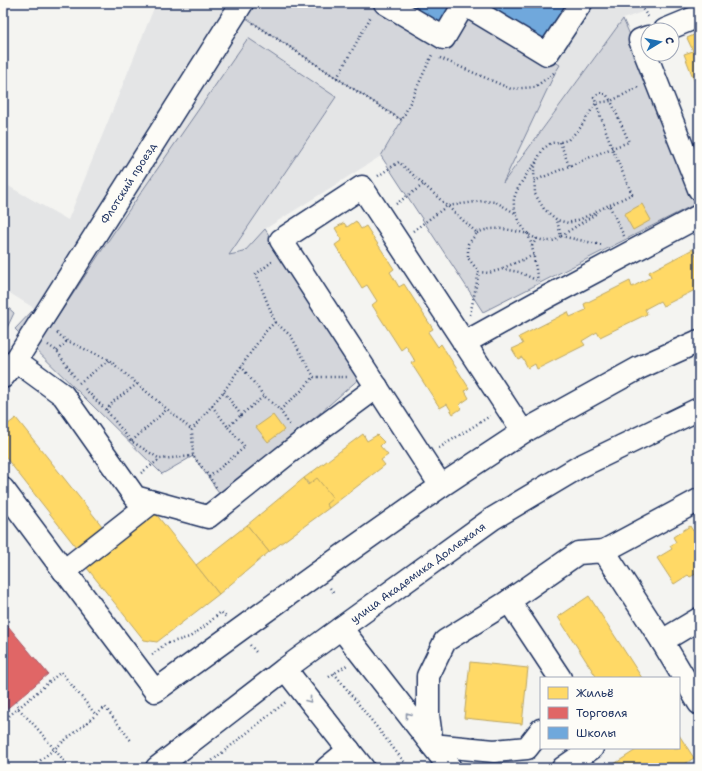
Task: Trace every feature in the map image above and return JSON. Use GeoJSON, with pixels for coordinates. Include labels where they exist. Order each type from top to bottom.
{"type":"FeatureCollection","features":[{"type":"Feature","properties":{"kind":"main road"},"geometry":{"type":"LineString","coordinates":[[380,7],[444,38],[464,4],[547,54],[581,3]]}},
{"type":"Feature","properties":{"kind":"main road","name":"Флотский проезд"},"geometry":{"type":"LineString","coordinates":[[9,370],[239,7]]}},
{"type":"Feature","properties":{"kind":"main road"},"geometry":{"type":"LineString","coordinates":[[680,24],[699,16]]}},
{"type":"Feature","properties":{"kind":"main road"},"geometry":{"type":"LineString","coordinates":[[648,62],[699,190]]}},
{"type":"Feature","properties":{"kind":"main road"},"geometry":{"type":"LineString","coordinates":[[441,486],[281,240],[362,187],[523,432]]}},
{"type":"Feature","properties":{"kind":"main road"},"geometry":{"type":"LineString","coordinates":[[464,343],[543,289],[632,252],[699,216]]}},
{"type":"Feature","properties":{"kind":"main road"},"geometry":{"type":"LineString","coordinates":[[3,489],[155,691],[441,486],[523,432],[639,368],[699,341]]}},
{"type":"Feature","properties":{"kind":"main road"},"geometry":{"type":"LineString","coordinates":[[9,370],[26,368],[63,395],[136,497],[208,517],[301,443],[374,382]]}},
{"type":"Feature","properties":{"kind":"main road","name":"улица Академика Доллежаля"},"geometry":{"type":"LineString","coordinates":[[157,768],[340,628],[492,520],[579,467],[699,409]]}},
{"type":"Feature","properties":{"kind":"main road"},"geometry":{"type":"LineString","coordinates":[[432,745],[428,715],[428,676],[445,641],[509,601],[578,554],[604,551],[699,500]]}},
{"type":"Feature","properties":{"kind":"main road"},"geometry":{"type":"LineString","coordinates":[[63,568],[152,502]]}},
{"type":"Feature","properties":{"kind":"main road"},"geometry":{"type":"LineString","coordinates":[[604,551],[662,641],[699,703]]}},
{"type":"Feature","properties":{"kind":"main road"},"geometry":{"type":"LineString","coordinates":[[509,601],[559,677]]}},
{"type":"Feature","properties":{"kind":"main road"},"geometry":{"type":"LineString","coordinates":[[662,641],[699,619]]}},
{"type":"Feature","properties":{"kind":"main road"},"geometry":{"type":"LineString","coordinates":[[340,628],[450,768]]}},
{"type":"Feature","properties":{"kind":"main road"},"geometry":{"type":"LineString","coordinates":[[285,669],[363,768]]}},
{"type":"Feature","properties":{"kind":"main road"},"geometry":{"type":"LineString","coordinates":[[432,745],[494,751],[527,748],[540,731]]}},
{"type":"Feature","properties":{"kind":"main road"},"geometry":{"type":"LineString","coordinates":[[562,768],[590,749]]}},
{"type":"Feature","properties":{"kind":"main road"},"geometry":{"type":"LineString","coordinates":[[328,768],[349,750]]}},
{"type":"Feature","properties":{"kind":"path"},"geometry":{"type":"LineString","coordinates":[[239,7],[337,78],[402,120],[432,55]]}},
{"type":"Feature","properties":{"kind":"path"},"geometry":{"type":"LineString","coordinates":[[337,78],[380,7]]}},
{"type":"Feature","properties":{"kind":"path"},"geometry":{"type":"LineString","coordinates":[[543,289],[528,234],[515,213],[513,201],[517,190],[543,149],[551,143],[568,140],[580,128],[596,103],[611,101],[655,79]]}},
{"type":"Feature","properties":{"kind":"path"},"geometry":{"type":"LineString","coordinates":[[534,181],[612,148],[629,142],[611,101],[606,94],[599,93],[594,97],[612,148],[632,194],[568,224],[557,220],[544,209],[535,194],[534,181],[534,170],[537,160]]}},
{"type":"Feature","properties":{"kind":"path"},"geometry":{"type":"LineString","coordinates":[[560,142],[569,166]]}},
{"type":"Feature","properties":{"kind":"path"},"geometry":{"type":"LineString","coordinates":[[362,187],[399,162],[477,233]]}},
{"type":"Feature","properties":{"kind":"path"},"geometry":{"type":"LineString","coordinates":[[381,215],[423,185]]}},
{"type":"Feature","properties":{"kind":"path"},"geometry":{"type":"LineString","coordinates":[[398,242],[447,206],[483,201],[496,202],[515,213]]}},
{"type":"Feature","properties":{"kind":"path"},"geometry":{"type":"LineString","coordinates":[[534,256],[503,269],[489,273],[479,272],[468,258],[468,244],[477,233],[494,228],[508,229],[549,241],[556,240],[609,205]]}},
{"type":"Feature","properties":{"kind":"path"},"geometry":{"type":"LineString","coordinates":[[609,205],[632,252]]}},
{"type":"Feature","properties":{"kind":"path"},"geometry":{"type":"LineString","coordinates":[[557,220],[561,236]]}},
{"type":"Feature","properties":{"kind":"path"},"geometry":{"type":"LineString","coordinates":[[561,236],[603,246]]}},
{"type":"Feature","properties":{"kind":"path"},"geometry":{"type":"LineString","coordinates":[[532,246],[537,238]]}},
{"type":"Feature","properties":{"kind":"path"},"geometry":{"type":"LineString","coordinates":[[288,250],[256,274],[275,322],[291,336],[314,377]]}},
{"type":"Feature","properties":{"kind":"path"},"geometry":{"type":"LineString","coordinates":[[503,269],[519,272],[543,289]]}},
{"type":"Feature","properties":{"kind":"path"},"geometry":{"type":"LineString","coordinates":[[464,343],[479,272]]}},
{"type":"Feature","properties":{"kind":"path"},"geometry":{"type":"LineString","coordinates":[[226,503],[193,456],[192,430],[224,392],[265,332],[275,322]]}},
{"type":"Feature","properties":{"kind":"path"},"geometry":{"type":"LineString","coordinates":[[54,331],[67,341],[109,360],[192,430]]}},
{"type":"Feature","properties":{"kind":"path"},"geometry":{"type":"LineString","coordinates":[[57,351],[67,341]]}},
{"type":"Feature","properties":{"kind":"path"},"geometry":{"type":"LineString","coordinates":[[48,344],[57,351],[79,384],[109,360]]}},
{"type":"Feature","properties":{"kind":"path"},"geometry":{"type":"LineString","coordinates":[[241,366],[264,396],[280,410],[314,377],[374,382]]}},
{"type":"Feature","properties":{"kind":"path"},"geometry":{"type":"LineString","coordinates":[[106,410],[114,401],[137,384]]}},
{"type":"Feature","properties":{"kind":"path"},"geometry":{"type":"LineString","coordinates":[[85,389],[106,410],[132,441],[160,459],[193,456]]}},
{"type":"Feature","properties":{"kind":"path"},"geometry":{"type":"LineString","coordinates":[[224,392],[242,415]]}},
{"type":"Feature","properties":{"kind":"path"},"geometry":{"type":"LineString","coordinates":[[228,426],[264,396]]}},
{"type":"Feature","properties":{"kind":"path"},"geometry":{"type":"LineString","coordinates":[[209,477],[245,447],[212,406]]}},
{"type":"Feature","properties":{"kind":"path"},"geometry":{"type":"LineString","coordinates":[[423,458],[506,406]]}},
{"type":"Feature","properties":{"kind":"path"},"geometry":{"type":"LineString","coordinates":[[132,441],[167,409]]}},
{"type":"Feature","properties":{"kind":"path"},"geometry":{"type":"LineString","coordinates":[[138,667],[165,644],[190,637],[221,612],[239,630]]}},
{"type":"Feature","properties":{"kind":"path"},"geometry":{"type":"LineString","coordinates":[[329,677],[347,665]]}},
{"type":"Feature","properties":{"kind":"path"},"geometry":{"type":"LineString","coordinates":[[3,721],[61,672],[96,715]]}},
{"type":"Feature","properties":{"kind":"path"},"geometry":{"type":"LineString","coordinates":[[334,674],[409,768]]}},
{"type":"Feature","properties":{"kind":"path"},"geometry":{"type":"LineString","coordinates":[[203,768],[291,697]]}},
{"type":"Feature","properties":{"kind":"path"},"geometry":{"type":"LineString","coordinates":[[16,701],[19,709],[70,768]]}},
{"type":"Feature","properties":{"kind":"path"},"geometry":{"type":"LineString","coordinates":[[31,768],[105,708],[132,742]]}},
{"type":"Feature","properties":{"kind":"shaded area"},"geometry":{"type":"Polygon","coordinates":[[[156,3],[666,3],[623,19],[501,185],[402,120],[381,156],[265,229],[202,411],[3,289],[3,183],[68,220],[156,3]]]}},
{"type":"Feature","properties":{"kind":"shaded area"},"geometry":{"type":"Polygon","coordinates":[[[242,3],[375,3],[446,43],[465,9],[560,65],[503,183],[623,19],[640,57],[640,62],[642,62],[699,191],[699,202],[483,312],[381,156],[402,120],[237,12],[242,3]]]}},
{"type":"Feature","properties":{"kind":"shaded area"},"geometry":{"type":"Polygon","coordinates":[[[248,38],[336,97],[229,255],[244,252],[265,229],[361,377],[223,498],[193,456],[162,474],[15,329],[35,308],[55,321],[120,223],[248,38]]]}},
{"type":"Feature","properties":{"kind":"shaded area"},"geometry":{"type":"Polygon","coordinates":[[[3,303],[14,313],[3,336],[3,303]]]}},
{"type":"Feature","properties":{"kind":"building: Жильё"},"geometry":{"type":"Polygon","coordinates":[[[696,34],[699,39],[699,93],[684,54],[693,51],[687,38],[696,34]]]}},
{"type":"Feature","properties":{"kind":"building: Жильё"},"geometry":{"type":"Polygon","coordinates":[[[642,204],[651,220],[633,230],[624,214],[642,204]]]}},
{"type":"Feature","properties":{"kind":"building: Жильё"},"geometry":{"type":"Polygon","coordinates":[[[356,221],[361,229],[366,226],[394,269],[390,272],[399,287],[404,284],[433,329],[428,332],[438,347],[441,344],[469,388],[465,391],[469,398],[459,405],[462,408],[453,414],[447,404],[440,408],[411,363],[415,361],[406,346],[401,350],[372,305],[377,301],[367,285],[362,288],[335,245],[342,240],[335,228],[344,223],[347,227],[356,221]]]}},
{"type":"Feature","properties":{"kind":"building: Жильё"},"geometry":{"type":"Polygon","coordinates":[[[693,249],[697,257],[699,257],[699,288],[663,306],[660,301],[645,309],[647,314],[600,337],[597,332],[582,341],[585,345],[537,369],[535,364],[528,368],[522,357],[518,359],[512,349],[523,344],[519,337],[568,312],[570,317],[586,310],[584,304],[630,281],[632,287],[651,277],[649,272],[693,249]]]}},
{"type":"Feature","properties":{"kind":"building: Жильё"},"geometry":{"type":"Polygon","coordinates":[[[273,415],[284,430],[268,442],[256,427],[273,415]]]}},
{"type":"Feature","properties":{"kind":"building: Жильё"},"geometry":{"type":"Polygon","coordinates":[[[16,418],[106,531],[80,552],[3,454],[3,428],[16,418]]]}},
{"type":"Feature","properties":{"kind":"building: Жильё"},"geometry":{"type":"Polygon","coordinates":[[[363,434],[367,441],[377,435],[384,442],[380,446],[388,455],[381,460],[385,465],[329,508],[304,478],[363,434]]]}},
{"type":"Feature","properties":{"kind":"building: Жильё"},"geometry":{"type":"Polygon","coordinates":[[[304,478],[308,485],[317,478],[333,498],[326,504],[329,508],[269,552],[247,525],[304,478]]]}},
{"type":"Feature","properties":{"kind":"building: Жильё"},"geometry":{"type":"Polygon","coordinates":[[[152,509],[219,594],[157,642],[144,640],[83,563],[152,509]]]}},
{"type":"Feature","properties":{"kind":"building: Жильё"},"geometry":{"type":"Polygon","coordinates":[[[247,525],[269,552],[219,594],[196,565],[247,525]]]}},
{"type":"Feature","properties":{"kind":"building: Жильё"},"geometry":{"type":"Polygon","coordinates":[[[690,526],[693,531],[699,528],[699,574],[690,577],[688,575],[674,584],[657,558],[672,549],[670,546],[676,542],[673,537],[690,526]]]}},
{"type":"Feature","properties":{"kind":"building: Жильё"},"geometry":{"type":"Polygon","coordinates":[[[589,596],[641,677],[596,677],[558,617],[589,596]]]}},
{"type":"Feature","properties":{"kind":"building: Жильё"},"geometry":{"type":"Polygon","coordinates":[[[470,662],[528,668],[522,724],[464,718],[470,662]]]}},
{"type":"Feature","properties":{"kind":"building: Жильё"},"geometry":{"type":"Polygon","coordinates":[[[680,737],[694,758],[679,768],[608,768],[637,749],[680,749],[680,737]]]}},
{"type":"Feature","properties":{"kind":"building: Торговля"},"geometry":{"type":"Polygon","coordinates":[[[3,620],[48,674],[3,712],[3,620]]]}},
{"type":"Feature","properties":{"kind":"building: Школы"},"geometry":{"type":"Polygon","coordinates":[[[407,3],[454,3],[442,24],[407,3]]]}},
{"type":"Feature","properties":{"kind":"building: Школы"},"geometry":{"type":"Polygon","coordinates":[[[478,3],[567,3],[543,42],[478,3]]]}}]}
